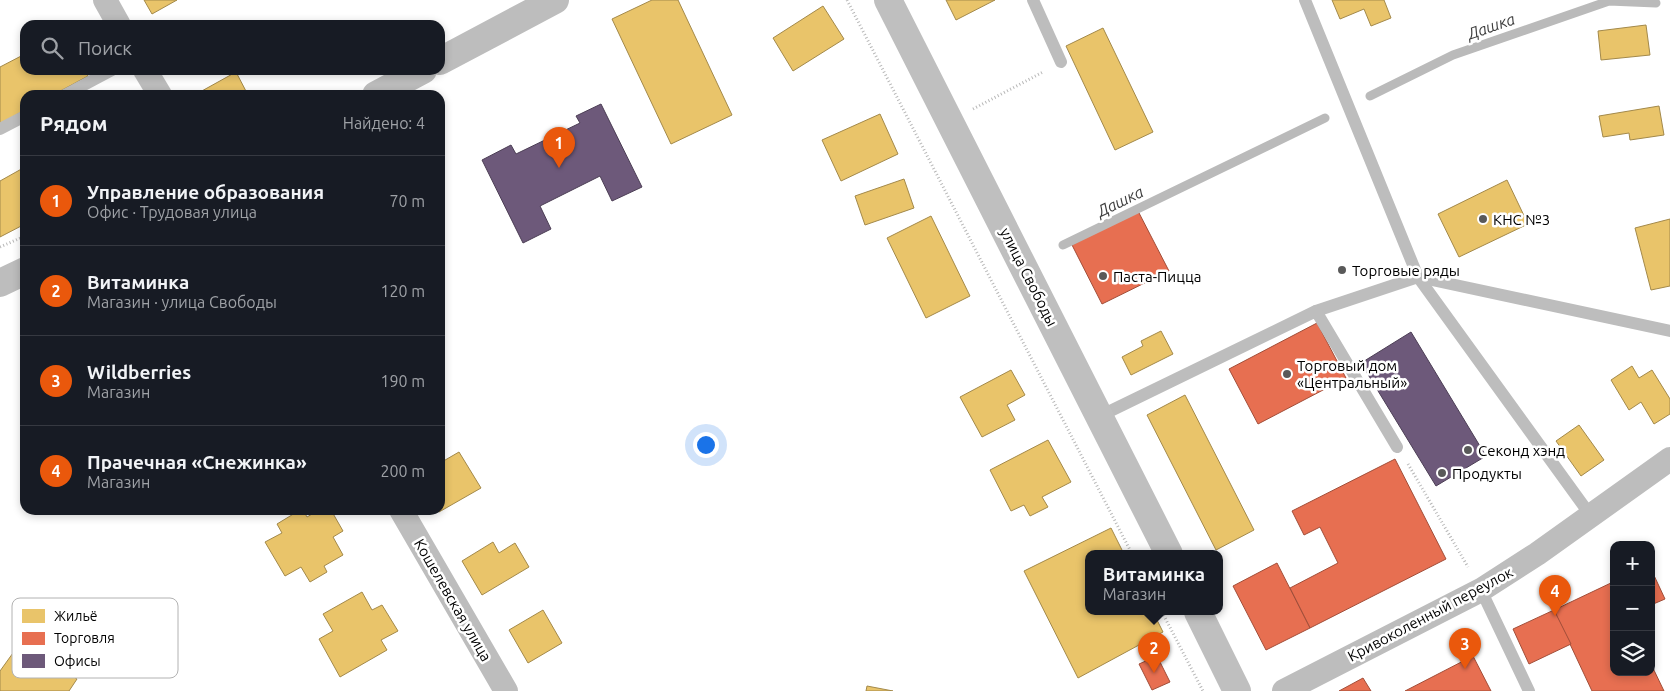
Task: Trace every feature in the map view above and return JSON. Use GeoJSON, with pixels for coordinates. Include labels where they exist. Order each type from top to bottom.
{"type":"FeatureCollection","features":[{"type":"Feature","properties":{"kind":"main road","name":"улица Свободы"},"geometry":{"type":"LineString","coordinates":[[888,0],[1167,550]]}},
{"type":"Feature","properties":{"kind":"main road"},"geometry":{"type":"LineString","coordinates":[[1199,615],[1237,691]]}},
{"type":"Feature","properties":{"kind":"street"},"geometry":{"type":"LineString","coordinates":[[105,0],[117,20]]}},
{"type":"Feature","properties":{"kind":"street"},"geometry":{"type":"LineString","coordinates":[[445,58],[555,0]]}},
{"type":"Feature","properties":{"kind":"street"},"geometry":{"type":"LineString","coordinates":[[148,75],[157,90]]}},
{"type":"Feature","properties":{"kind":"street"},"geometry":{"type":"LineString","coordinates":[[385,90],[414,75]]}},
{"type":"Feature","properties":{"kind":"street"},"geometry":{"type":"LineString","coordinates":[[0,283],[20,273]]}},
{"type":"Feature","properties":{"kind":"street","name":"Кривоколенный переулок"},"geometry":{"type":"LineString","coordinates":[[1284,691],[1481,590],[1670,459]]}},
{"type":"Feature","properties":{"kind":"street","name":"Кошелевская улица"},"geometry":{"type":"LineString","coordinates":[[404,515],[506,691]]}},
{"type":"Feature","properties":{"kind":"lane"},"geometry":{"type":"LineString","coordinates":[[1032,0],[1061,62]]}},
{"type":"Feature","properties":{"kind":"lane"},"geometry":{"type":"LineString","coordinates":[[1305,0],[1418,277],[1590,516]]}},
{"type":"Feature","properties":{"kind":"lane"},"geometry":{"type":"LineString","coordinates":[[74,90],[103,75]]}},
{"type":"Feature","properties":{"kind":"lane"},"geometry":{"type":"LineString","coordinates":[[0,129],[20,119]]}},
{"type":"Feature","properties":{"kind":"lane"},"geometry":{"type":"LineString","coordinates":[[1100,416],[1316,310],[1418,277],[1670,332]]}},
{"type":"Feature","properties":{"kind":"lane"},"geometry":{"type":"LineString","coordinates":[[1316,310],[1397,447]]}},
{"type":"Feature","properties":{"kind":"lane"},"geometry":{"type":"LineString","coordinates":[[1481,590],[1529,691]]}},
{"type":"Feature","properties":{"kind":"path"},"geometry":{"type":"LineString","coordinates":[[847,0],[1130,550]]}},
{"type":"Feature","properties":{"kind":"path"},"geometry":{"type":"LineString","coordinates":[[950,122],[1061,62]]}},
{"type":"Feature","properties":{"kind":"path"},"geometry":{"type":"LineString","coordinates":[[0,247],[20,238]]}},
{"type":"Feature","properties":{"kind":"path"},"geometry":{"type":"LineString","coordinates":[[1397,447],[1481,590]]}},
{"type":"Feature","properties":{"kind":"path"},"geometry":{"type":"LineString","coordinates":[[1164,615],[1202,691]]}},
{"type":"Feature","properties":{"kind":"building: Жильё"},"geometry":{"type":"Polygon","coordinates":[[[144,0],[177,0],[152,14],[144,0]]]}},
{"type":"Feature","properties":{"kind":"building: Жильё"},"geometry":{"type":"Polygon","coordinates":[[[652,0],[678,0],[732,115],[671,144],[612,19],[652,0]]]}},
{"type":"Feature","properties":{"kind":"building: Жильё"},"geometry":{"type":"Polygon","coordinates":[[[946,0],[995,0],[956,20],[946,0]]]}},
{"type":"Feature","properties":{"kind":"building: Жильё"},"geometry":{"type":"Polygon","coordinates":[[[1332,0],[1384,0],[1391,18],[1371,26],[1364,9],[1340,19],[1332,0]]]}},
{"type":"Feature","properties":{"kind":"building: Жильё"},"geometry":{"type":"Polygon","coordinates":[[[823,6],[844,39],[793,71],[773,38],[823,6]]]}},
{"type":"Feature","properties":{"kind":"building: Жильё"},"geometry":{"type":"Polygon","coordinates":[[[1646,25],[1650,55],[1601,60],[1598,31],[1646,25]]]}},
{"type":"Feature","properties":{"kind":"building: Жильё"},"geometry":{"type":"Polygon","coordinates":[[[1103,28],[1153,132],[1115,150],[1066,46],[1103,28]]]}},
{"type":"Feature","properties":{"kind":"building: Жильё"},"geometry":{"type":"Polygon","coordinates":[[[20,57],[20,75],[88,76],[62,90],[20,90],[20,113],[0,124],[0,67],[20,57]]]}},
{"type":"Feature","properties":{"kind":"building: Жильё"},"geometry":{"type":"Polygon","coordinates":[[[231,75],[238,75],[245,90],[204,90],[231,75]]]}},
{"type":"Feature","properties":{"kind":"building: Жильё"},"geometry":{"type":"Polygon","coordinates":[[[1659,106],[1664,135],[1630,140],[1629,133],[1603,137],[1599,116],[1659,106]]]}},
{"type":"Feature","properties":{"kind":"building: Жильё"},"geometry":{"type":"Polygon","coordinates":[[[880,114],[898,154],[841,181],[822,140],[880,114]]]}},
{"type":"Feature","properties":{"kind":"building: Жильё"},"geometry":{"type":"Polygon","coordinates":[[[20,170],[20,227],[0,237],[0,181],[20,170]]]}},
{"type":"Feature","properties":{"kind":"building: Жильё"},"geometry":{"type":"Polygon","coordinates":[[[904,179],[914,208],[865,225],[855,196],[904,179]]]}},
{"type":"Feature","properties":{"kind":"building: Жильё","name":"КНС №3"},"geometry":{"type":"Polygon","coordinates":[[[1507,180],[1528,224],[1459,257],[1438,214],[1507,180]]]}},
{"type":"Feature","properties":{"kind":"building: Жильё"},"geometry":{"type":"Polygon","coordinates":[[[931,216],[970,296],[926,318],[887,238],[931,216]]]}},
{"type":"Feature","properties":{"kind":"building: Жильё"},"geometry":{"type":"Polygon","coordinates":[[[1670,219],[1670,286],[1651,290],[1635,228],[1670,219]]]}},
{"type":"Feature","properties":{"kind":"building: Жильё"},"geometry":{"type":"Polygon","coordinates":[[[1161,331],[1173,354],[1131,375],[1122,357],[1143,346],[1141,341],[1161,331]]]}},
{"type":"Feature","properties":{"kind":"building: Жильё"},"geometry":{"type":"Polygon","coordinates":[[[1632,366],[1639,378],[1652,370],[1670,399],[1670,414],[1654,424],[1641,402],[1629,410],[1611,380],[1632,366]]]}},
{"type":"Feature","properties":{"kind":"building: Жильё"},"geometry":{"type":"Polygon","coordinates":[[[1011,370],[1025,395],[1007,405],[1015,420],[982,437],[960,397],[1011,370]]]}},
{"type":"Feature","properties":{"kind":"building: Жильё"},"geometry":{"type":"Polygon","coordinates":[[[1185,395],[1254,530],[1216,550],[1147,415],[1185,395]]]}},
{"type":"Feature","properties":{"kind":"building: Жильё"},"geometry":{"type":"Polygon","coordinates":[[[1579,425],[1604,460],[1581,476],[1556,441],[1579,425]]]}},
{"type":"Feature","properties":{"kind":"building: Жильё"},"geometry":{"type":"Polygon","coordinates":[[[1048,440],[1071,482],[1042,497],[1048,507],[1030,516],[1024,505],[1011,511],[990,470],[1048,440]]]}},
{"type":"Feature","properties":{"kind":"building: Жильё"},"geometry":{"type":"Polygon","coordinates":[[[459,452],[481,488],[445,509],[445,460],[459,452]]]}},
{"type":"Feature","properties":{"kind":"building: Жильё"},"geometry":{"type":"Polygon","coordinates":[[[292,515],[306,515],[307,517],[310,515],[334,515],[343,531],[333,537],[343,555],[324,566],[327,572],[310,582],[301,567],[285,576],[265,542],[282,533],[277,524],[292,515]]]}},
{"type":"Feature","properties":{"kind":"building: Жильё"},"geometry":{"type":"Polygon","coordinates":[[[1111,528],[1122,550],[1085,550],[1085,615],[1154,615],[1163,632],[1078,678],[1024,571],[1111,528]]]}},
{"type":"Feature","properties":{"kind":"building: Жильё"},"geometry":{"type":"Polygon","coordinates":[[[493,542],[499,553],[515,543],[529,567],[482,595],[462,561],[493,542]]]}},
{"type":"Feature","properties":{"kind":"building: Жильё"},"geometry":{"type":"Polygon","coordinates":[[[362,592],[372,610],[382,605],[398,631],[381,640],[387,650],[340,677],[319,639],[333,631],[323,614],[362,592]]]}},
{"type":"Feature","properties":{"kind":"building: Жильё"},"geometry":{"type":"Polygon","coordinates":[[[543,610],[562,643],[528,663],[509,630],[543,610]]]}},
{"type":"Feature","properties":{"kind":"building: Жильё"},"geometry":{"type":"Polygon","coordinates":[[[12,654],[12,678],[77,679],[69,691],[0,691],[0,671],[12,654]]]}},
{"type":"Feature","properties":{"kind":"building: Жильё"},"geometry":{"type":"Polygon","coordinates":[[[867,686],[893,691],[866,691],[867,686]]]}},
{"type":"Feature","properties":{"kind":"building: Торговля"},"geometry":{"type":"Polygon","coordinates":[[[1138,211],[1169,271],[1102,304],[1072,245],[1138,211]]]}},
{"type":"Feature","properties":{"kind":"building: Торговля","name":"Торговый дом «Центральный»"},"geometry":{"type":"Polygon","coordinates":[[[1317,323],[1346,378],[1258,424],[1229,369],[1317,323]]]}},
{"type":"Feature","properties":{"kind":"building: Торговля"},"geometry":{"type":"Polygon","coordinates":[[[1395,459],[1446,559],[1310,628],[1290,588],[1338,563],[1320,527],[1304,535],[1292,511],[1395,459]]]}},
{"type":"Feature","properties":{"kind":"building: Торговля"},"geometry":{"type":"Polygon","coordinates":[[[1277,563],[1310,628],[1266,650],[1233,586],[1277,563]]]}},
{"type":"Feature","properties":{"kind":"building: Торговля"},"geometry":{"type":"Polygon","coordinates":[[[1655,578],[1665,599],[1655,603],[1655,578]]]}},
{"type":"Feature","properties":{"kind":"building: Торговля"},"geometry":{"type":"Polygon","coordinates":[[[1610,583],[1610,676],[1655,676],[1655,672],[1664,691],[1592,691],[1554,610],[1610,583]]]}},
{"type":"Feature","properties":{"kind":"building: Торговля"},"geometry":{"type":"Polygon","coordinates":[[[1554,610],[1571,644],[1529,664],[1513,629],[1554,610]]]}},
{"type":"Feature","properties":{"kind":"building: Торговля"},"geometry":{"type":"Polygon","coordinates":[[[1157,656],[1170,682],[1152,690],[1139,664],[1157,656]]]}},
{"type":"Feature","properties":{"kind":"building: Торговля"},"geometry":{"type":"Polygon","coordinates":[[[1473,656],[1491,691],[1405,691],[1473,656]]]}},
{"type":"Feature","properties":{"kind":"building: Торговля"},"geometry":{"type":"Polygon","coordinates":[[[1363,678],[1371,691],[1339,691],[1363,678]]]}},
{"type":"Feature","properties":{"kind":"building: Офисы"},"geometry":{"type":"Polygon","coordinates":[[[601,104],[642,187],[612,201],[600,176],[540,206],[551,229],[523,243],[482,160],[511,145],[516,154],[580,123],[576,116],[601,104]]]}},
{"type":"Feature","properties":{"kind":"building: Офисы"},"geometry":{"type":"Polygon","coordinates":[[[1411,332],[1486,456],[1436,486],[1361,363],[1411,332]]]}},
{"type":"Feature","properties":{"kind":"waterway","name":"Дашка"},"geometry":{"type":"LineString","coordinates":[[1370,96],[1453,55],[1609,1],[1656,3]]}},
{"type":"Feature","properties":{"kind":"waterway","name":"Дашка"},"geometry":{"type":"LineString","coordinates":[[1063,245],[1325,118]]}},
{"type":"Feature","properties":{"kind":"place","name":"Управление образования"},"geometry":{"type":"Point","coordinates":[559,168]}},
{"type":"Feature","properties":{"kind":"place","name":"КНС №3"},"geometry":{"type":"Point","coordinates":[1483,219]}},
{"type":"Feature","properties":{"kind":"place","name":"Торговые ряды"},"geometry":{"type":"Point","coordinates":[1342,270]}},
{"type":"Feature","properties":{"kind":"place","name":"Паста-Пицца"},"geometry":{"type":"Point","coordinates":[1103,276]}},
{"type":"Feature","properties":{"kind":"place","name":"Торговый дом «Центральный»"},"geometry":{"type":"Point","coordinates":[1287,374]}},
{"type":"Feature","properties":{"kind":"place","name":"Секонд хэнд"},"geometry":{"type":"Point","coordinates":[1468,450]}},
{"type":"Feature","properties":{"kind":"place","name":"Продукты"},"geometry":{"type":"Point","coordinates":[1442,473]}},
{"type":"Feature","properties":{"kind":"place","name":"Прачечная «Снежинка»"},"geometry":{"type":"Point","coordinates":[1555,616]}},
{"type":"Feature","properties":{"kind":"place","name":"Wildberries"},"geometry":{"type":"Point","coordinates":[1465,669]}},
{"type":"Feature","properties":{"kind":"place","name":"Витаминка"},"geometry":{"type":"Point","coordinates":[1154,673]}}]}
